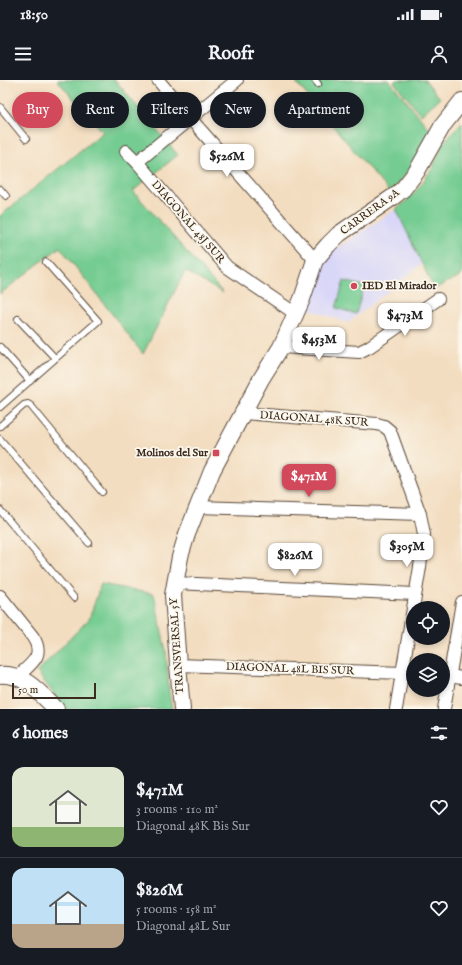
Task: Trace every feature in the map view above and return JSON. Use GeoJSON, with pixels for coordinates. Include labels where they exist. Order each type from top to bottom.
{"type":"FeatureCollection","features":[{"type":"Feature","properties":{"kind":"street"},"geometry":{"type":"LineString","coordinates":[[158,80],[168,92]]}},
{"type":"Feature","properties":{"kind":"street"},"geometry":{"type":"LineString","coordinates":[[202,108],[237,80]]}},
{"type":"Feature","properties":{"kind":"street","name":"CARRERA 9A"},"geometry":{"type":"LineString","coordinates":[[315,260],[339,234],[394,197],[403,189],[417,171],[443,125],[462,101]]}},
{"type":"Feature","properties":{"kind":"street"},"geometry":{"type":"LineString","coordinates":[[137,162],[178,128]]}},
{"type":"Feature","properties":{"kind":"street"},"geometry":{"type":"LineString","coordinates":[[199,128],[315,260]]}},
{"type":"Feature","properties":{"kind":"street","name":"DIAGONAL 48J SUR"},"geometry":{"type":"LineString","coordinates":[[126,151],[227,267],[296,314]]}},
{"type":"Feature","properties":{"kind":"street","name":"TRANSVERSAL 5Y"},"geometry":{"type":"LineString","coordinates":[[182,709],[173,595],[180,557],[197,506],[212,471],[261,379],[281,347],[296,314],[315,260]]}},
{"type":"Feature","properties":{"kind":"street"},"geometry":{"type":"LineString","coordinates":[[281,347],[359,352],[369,347],[438,299]]}},
{"type":"Feature","properties":{"kind":"street","name":"DIAGONAL 48K SUR"},"geometry":{"type":"LineString","coordinates":[[244,413],[377,424],[384,426],[390,431],[420,514]]}},
{"type":"Feature","properties":{"kind":"street"},"geometry":{"type":"LineString","coordinates":[[197,506],[420,514],[424,534],[396,709]]}},
{"type":"Feature","properties":{"kind":"street"},"geometry":{"type":"LineString","coordinates":[[175,583],[414,594]]}},
{"type":"Feature","properties":{"kind":"street"},"geometry":{"type":"LineString","coordinates":[[0,596],[38,644],[38,652],[34,661],[18,676]]}},
{"type":"Feature","properties":{"kind":"street"},"geometry":{"type":"LineString","coordinates":[[450,670],[462,603]]}},
{"type":"Feature","properties":{"kind":"street","name":"DIAGONAL 48L BIS SUR"},"geometry":{"type":"LineString","coordinates":[[178,665],[402,673]]}},
{"type":"Feature","properties":{"kind":"street"},"geometry":{"type":"LineString","coordinates":[[0,675],[7,674],[18,676],[36,688],[56,709]]}},
{"type":"Feature","properties":{"kind":"street"},"geometry":{"type":"LineString","coordinates":[[450,676],[462,678]]}},
{"type":"Feature","properties":{"kind":"street"},"geometry":{"type":"LineString","coordinates":[[444,709],[446,697]]}},
{"type":"Feature","properties":{"kind":"lane"},"geometry":{"type":"LineString","coordinates":[[0,107],[26,139]]}},
{"type":"Feature","properties":{"kind":"lane"},"geometry":{"type":"LineString","coordinates":[[0,189],[6,196]]}},
{"type":"Feature","properties":{"kind":"lane"},"geometry":{"type":"LineString","coordinates":[[0,407],[98,321],[46,262]]}},
{"type":"Feature","properties":{"kind":"lane"},"geometry":{"type":"LineString","coordinates":[[18,319],[55,358]]}},
{"type":"Feature","properties":{"kind":"lane"},"geometry":{"type":"LineString","coordinates":[[0,347],[30,381]]}},
{"type":"Feature","properties":{"kind":"lane"},"geometry":{"type":"LineString","coordinates":[[0,426],[24,405],[28,404],[102,492]]}},
{"type":"Feature","properties":{"kind":"lane"},"geometry":{"type":"LineString","coordinates":[[0,439],[88,543]]}},
{"type":"Feature","properties":{"kind":"lane"},"geometry":{"type":"LineString","coordinates":[[0,510],[74,598]]}},
{"type":"Feature","properties":{"kind":"shaded area","name":"IED El Mirador"},"geometry":{"type":"Polygon","coordinates":[[[396,209],[422,264],[348,323],[306,308],[323,257],[396,209]]]}},
{"type":"Feature","properties":{"kind":"green space"},"geometry":{"type":"Polygon","coordinates":[[[57,80],[115,80],[125,92],[71,92],[71,96],[57,80]]]}},
{"type":"Feature","properties":{"kind":"green space"},"geometry":{"type":"Polygon","coordinates":[[[294,80],[389,80],[430,130],[412,168],[389,192],[335,128],[364,128],[364,92],[304,92],[294,80]]]}},
{"type":"Feature","properties":{"kind":"green space"},"geometry":{"type":"Polygon","coordinates":[[[396,80],[425,80],[440,98],[421,115],[394,82],[396,80]]]}},
{"type":"Feature","properties":{"kind":"green space"},"geometry":{"type":"Polygon","coordinates":[[[129,97],[137,106],[137,128],[155,128],[178,155],[133,191],[223,293],[185,271],[143,354],[60,247],[0,294],[0,216],[103,132],[99,128],[129,128],[129,97]]]}},
{"type":"Feature","properties":{"kind":"green space"},"geometry":{"type":"Polygon","coordinates":[[[462,123],[462,275],[434,289],[396,209],[412,195],[421,184],[433,167],[445,141],[462,123]]]}},
{"type":"Feature","properties":{"kind":"green space"},"geometry":{"type":"Polygon","coordinates":[[[344,281],[364,286],[356,314],[336,308],[344,281]]]}},
{"type":"Feature","properties":{"kind":"green space"},"geometry":{"type":"Polygon","coordinates":[[[101,584],[154,594],[166,651],[169,692],[172,709],[65,709],[37,672],[89,619],[101,584]]]}},
{"type":"Feature","properties":{"kind":"place","name":"IED El Mirador"},"geometry":{"type":"Point","coordinates":[354,286]}},
{"type":"Feature","properties":{"kind":"place","name":"Molinos del Sur"},"geometry":{"type":"Point","coordinates":[216,453]}}]}
